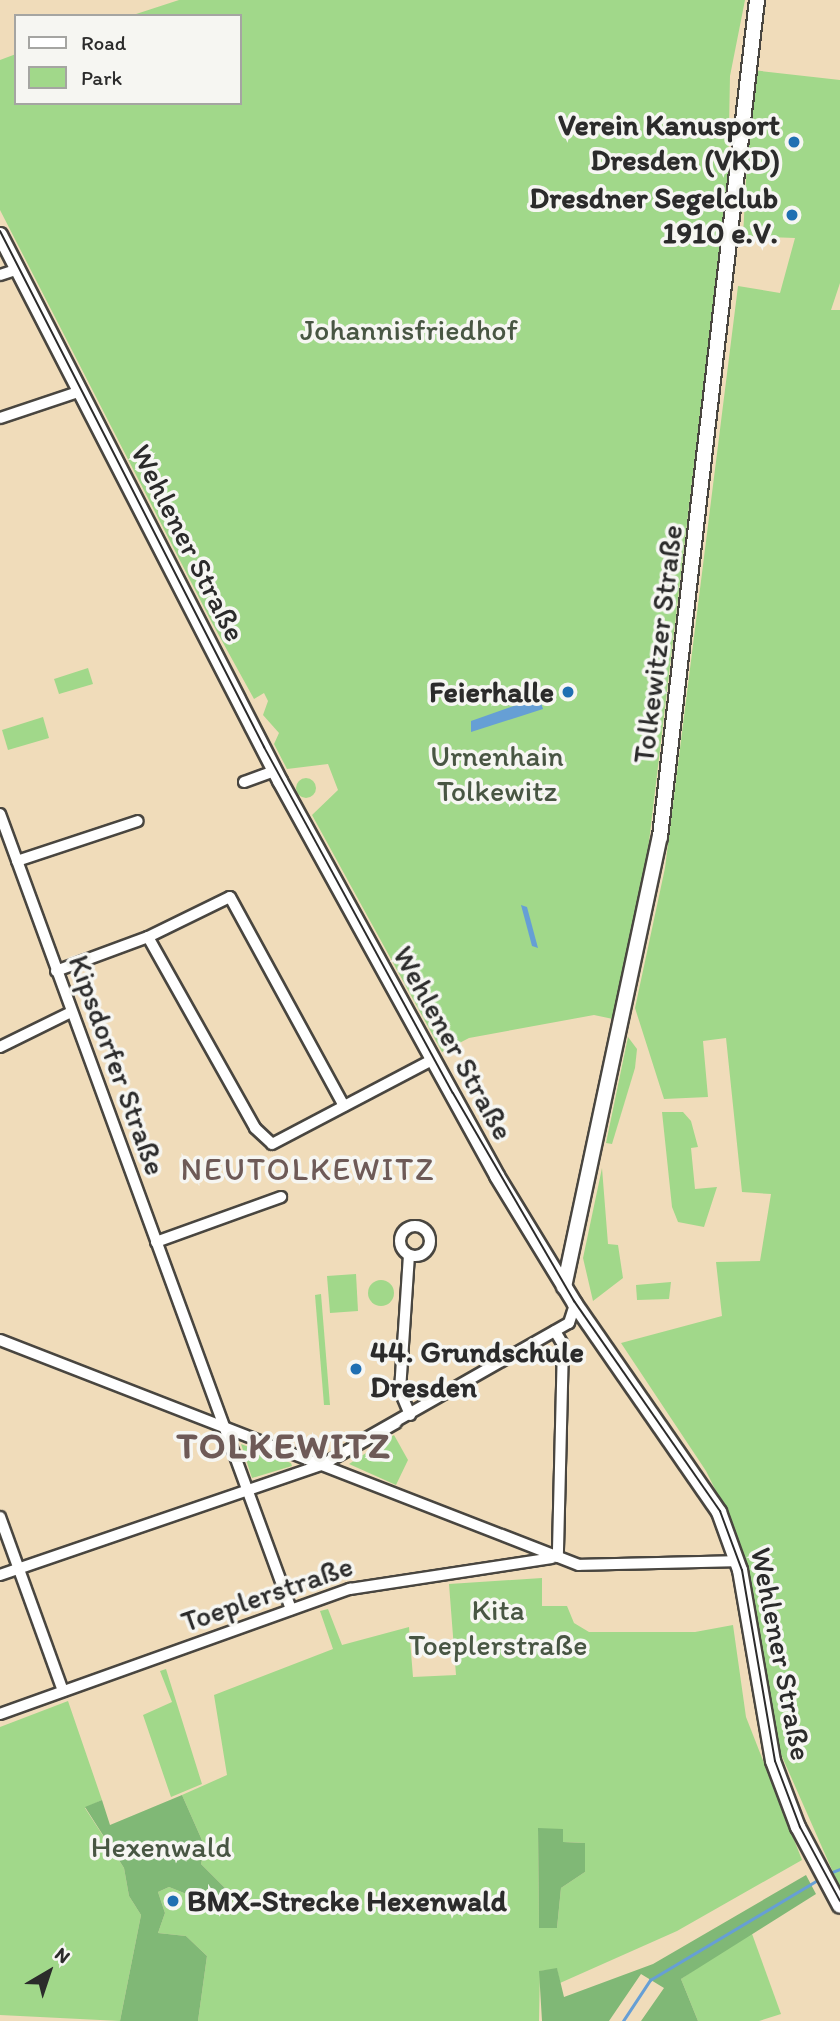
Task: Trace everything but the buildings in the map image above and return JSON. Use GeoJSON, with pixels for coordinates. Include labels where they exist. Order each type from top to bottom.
{"type":"FeatureCollection","features":[{"type":"Feature","properties":{"kind":"main road","name":"Tolkewitzer Straße"},"geometry":{"type":"LineString","coordinates":[[564,1287],[660,837],[757,0]]}},
{"type":"Feature","properties":{"kind":"main road","name":"Wehlener Straße"},"geometry":{"type":"LineString","coordinates":[[0,235],[275,771],[432,1060],[564,1287],[712,1499],[738,1562],[773,1761],[816,1862],[840,1906]]}},
{"type":"Feature","properties":{"kind":"street"},"geometry":{"type":"LineString","coordinates":[[0,275],[18,269]]}},
{"type":"Feature","properties":{"kind":"street"},"geometry":{"type":"LineString","coordinates":[[0,418],[81,391]]}},
{"type":"Feature","properties":{"kind":"street"},"geometry":{"type":"LineString","coordinates":[[244,782],[275,771]]}},
{"type":"Feature","properties":{"kind":"street","name":"Kipsdorfer Straße"},"geometry":{"type":"LineString","coordinates":[[0,814],[291,1609]]}},
{"type":"Feature","properties":{"kind":"street"},"geometry":{"type":"LineString","coordinates":[[17,861],[138,821]]}},
{"type":"Feature","properties":{"kind":"street"},"geometry":{"type":"LineString","coordinates":[[56,971],[148,937],[230,897],[344,1105]]}},
{"type":"Feature","properties":{"kind":"street"},"geometry":{"type":"LineString","coordinates":[[148,937],[263,1139],[278,1143],[344,1105],[432,1060]]}},
{"type":"Feature","properties":{"kind":"street"},"geometry":{"type":"LineString","coordinates":[[0,1047],[71,1012]]}},
{"type":"Feature","properties":{"kind":"street"},"geometry":{"type":"LineString","coordinates":[[156,1242],[281,1198]]}},
{"type":"Feature","properties":{"kind":"street"},"geometry":{"type":"LineString","coordinates":[[409,1255],[400,1391],[410,1415]]}},
{"type":"Feature","properties":{"kind":"street"},"geometry":{"type":"LineString","coordinates":[[0,1575],[322,1465],[555,1331],[569,1322],[575,1304]]}},
{"type":"Feature","properties":{"kind":"street"},"geometry":{"type":"LineString","coordinates":[[555,1331],[563,1345],[558,1557]]}},
{"type":"Feature","properties":{"kind":"street"},"geometry":{"type":"LineString","coordinates":[[0,1340],[579,1564],[738,1562]]}},
{"type":"Feature","properties":{"kind":"street"},"geometry":{"type":"LineString","coordinates":[[0,1517],[63,1691]]}},
{"type":"Feature","properties":{"kind":"street","name":"Toeplerstraße"},"geometry":{"type":"LineString","coordinates":[[0,1714],[291,1609],[438,1571],[558,1557]]}},
{"type":"Feature","properties":{"kind":"green space","name":"Johannisfriedhof"},"geometry":{"type":"Polygon","coordinates":[[[179,0],[745,0],[730,76],[728,180],[646,867],[613,1019],[594,1015],[469,1038],[442,1052],[312,815],[338,790],[328,764],[287,769],[274,744],[279,733],[263,715],[268,701],[264,693],[254,699],[211,621],[0,210],[0,60],[14,55],[14,105],[242,105],[242,14],[136,14],[179,0]]]}},
{"type":"Feature","properties":{"kind":"green space"},"geometry":{"type":"Polygon","coordinates":[[[752,70],[840,80],[840,283],[831,310],[840,310],[840,1888],[780,1752],[735,1529],[706,1471],[621,1343],[722,1316],[716,1262],[760,1261],[771,1194],[742,1192],[726,1038],[703,1041],[708,1097],[664,1099],[635,1008],[665,868],[738,286],[780,293],[795,238],[743,236],[752,70]]]}},
{"type":"Feature","properties":{"kind":"green space"},"geometry":{"type":"Polygon","coordinates":[[[88,668],[93,684],[59,694],[54,679],[88,668]]]}},
{"type":"Feature","properties":{"kind":"green space"},"geometry":{"type":"Polygon","coordinates":[[[43,717],[49,738],[8,750],[2,730],[43,717]]]}},
{"type":"Feature","properties":{"kind":"green space"},"geometry":{"type":"Polygon","coordinates":[[[302,778],[310,778],[316,788],[310,798],[302,798],[296,792],[296,784],[302,778]]]}},
{"type":"Feature","properties":{"kind":"green space"},"geometry":{"type":"Polygon","coordinates":[[[628,1037],[637,1049],[635,1068],[612,1144],[606,1143],[628,1037]]]}},
{"type":"Feature","properties":{"kind":"green space"},"geometry":{"type":"Polygon","coordinates":[[[662,1112],[683,1112],[691,1121],[698,1147],[691,1148],[695,1189],[717,1187],[704,1227],[678,1222],[672,1207],[662,1112]]]}},
{"type":"Feature","properties":{"kind":"green space"},"geometry":{"type":"Polygon","coordinates":[[[602,1168],[608,1244],[618,1245],[623,1278],[593,1301],[583,1258],[602,1168]]]}},
{"type":"Feature","properties":{"kind":"green space"},"geometry":{"type":"Polygon","coordinates":[[[356,1274],[358,1311],[330,1313],[327,1276],[356,1274]]]}},
{"type":"Feature","properties":{"kind":"green space"},"geometry":{"type":"Polygon","coordinates":[[[381,1280],[390,1284],[394,1293],[390,1302],[381,1306],[372,1302],[368,1293],[372,1284],[381,1280]]]}},
{"type":"Feature","properties":{"kind":"green space"},"geometry":{"type":"Polygon","coordinates":[[[671,1282],[669,1299],[637,1300],[636,1285],[671,1282]]]}},
{"type":"Feature","properties":{"kind":"green space"},"geometry":{"type":"Polygon","coordinates":[[[321,1294],[330,1405],[324,1405],[315,1295],[321,1294]]]}},
{"type":"Feature","properties":{"kind":"green space"},"geometry":{"type":"Polygon","coordinates":[[[394,1435],[408,1460],[396,1485],[349,1464],[394,1435]]]}},
{"type":"Feature","properties":{"kind":"green space"},"geometry":{"type":"Polygon","coordinates":[[[241,1444],[291,1463],[292,1466],[252,1478],[241,1444]]]}},
{"type":"Feature","properties":{"kind":"green space","name":"Kita Toeplerstraße"},"geometry":{"type":"Polygon","coordinates":[[[542,1578],[542,1606],[567,1606],[574,1623],[589,1632],[695,1632],[733,1625],[746,1717],[802,1860],[677,1931],[560,1983],[557,1969],[540,1971],[539,2021],[198,2021],[207,1956],[186,1936],[158,1933],[165,1913],[158,1892],[169,1887],[189,1895],[186,1906],[196,1915],[218,1902],[225,1888],[201,1864],[205,1847],[182,1795],[227,1775],[214,1695],[333,1649],[320,1611],[328,1609],[342,1645],[409,1627],[413,1677],[456,1675],[449,1584],[542,1578]],[[538,1829],[539,1928],[557,1928],[561,1888],[585,1872],[585,1843],[563,1842],[563,1829],[538,1829]]]}},
{"type":"Feature","properties":{"kind":"green space"},"geometry":{"type":"Polygon","coordinates":[[[166,1669],[202,1784],[171,1797],[143,1715],[172,1702],[160,1671],[166,1669]]]}},
{"type":"Feature","properties":{"kind":"green space"},"geometry":{"type":"Polygon","coordinates":[[[68,1701],[102,1800],[85,1808],[124,1868],[129,1896],[141,1915],[120,2021],[0,2015],[0,1727],[68,1701]]]}},
{"type":"Feature","properties":{"kind":"green space","name":"Hexenwald"},"geometry":{"type":"Polygon","coordinates":[[[182,1795],[205,1847],[201,1864],[225,1888],[218,1902],[196,1915],[186,1906],[189,1895],[169,1887],[158,1892],[165,1913],[158,1933],[186,1936],[207,1956],[198,2021],[120,2021],[141,1915],[129,1896],[124,1868],[85,1807],[102,1800],[110,1825],[182,1795]]]}},
{"type":"Feature","properties":{"kind":"green space"},"geometry":{"type":"Polygon","coordinates":[[[538,1828],[563,1829],[563,1842],[585,1843],[585,1872],[561,1888],[557,1928],[539,1928],[538,1828]]]}},
{"type":"Feature","properties":{"kind":"green space"},"geometry":{"type":"Polygon","coordinates":[[[806,1875],[816,1894],[681,1979],[698,2021],[641,2021],[664,1988],[641,1974],[609,2021],[542,2021],[539,1971],[557,1968],[564,1997],[653,1964],[806,1875]]]}},
{"type":"Feature","properties":{"kind":"green space"},"geometry":{"type":"Polygon","coordinates":[[[751,1931],[781,2014],[759,2021],[698,2021],[681,1979],[751,1931]]]}},
{"type":"Feature","properties":{"kind":"water"},"geometry":{"type":"Polygon","coordinates":[[[539,697],[543,709],[471,732],[471,721],[539,697]]]}},
{"type":"Feature","properties":{"kind":"water"},"geometry":{"type":"Polygon","coordinates":[[[521,905],[527,907],[538,948],[532,946],[521,905]]]}},
{"type":"Feature","properties":{"kind":"waterway"},"geometry":{"type":"LineString","coordinates":[[830,1873],[840,1869]]}},
{"type":"Feature","properties":{"kind":"waterway"},"geometry":{"type":"LineString","coordinates":[[623,2021],[650,1980],[821,1878]]}},
{"type":"Feature","properties":{"kind":"tram line"},"geometry":{"type":"LineString","coordinates":[[0,231],[264,747],[453,1093],[574,1301],[720,1511],[742,1570],[775,1761],[800,1827],[840,1901]]}},
{"type":"Feature","properties":{"kind":"place","name":"Verein Kanusport Dresden (VKD)"},"geometry":{"type":"Point","coordinates":[794,142]}},
{"type":"Feature","properties":{"kind":"place","name":"Dresdner Segelclub 1910 e.V."},"geometry":{"type":"Point","coordinates":[792,215]}},
{"type":"Feature","properties":{"kind":"place","name":"Feierhalle"},"geometry":{"type":"Point","coordinates":[568,692]}},
{"type":"Feature","properties":{"kind":"place","name":"44. Grundschule Dresden"},"geometry":{"type":"Point","coordinates":[356,1369]}},
{"type":"Feature","properties":{"kind":"place","name":"BMX-Strecke Hexenwald"},"geometry":{"type":"Point","coordinates":[173,1901]}},
{"type":"Feature","properties":{"kind":"district","name":"NEUTOLKEWITZ"},"geometry":{"type":"Point","coordinates":[308,1169]}},
{"type":"Feature","properties":{"kind":"district","name":"TOLKEWITZ"},"geometry":{"type":"Point","coordinates":[284,1445]}},
{"type":"Feature","properties":{"kind":"park label","name":"Urnenhain Tolkewitz"},"geometry":{"type":"Point","coordinates":[497,773]}}]}
